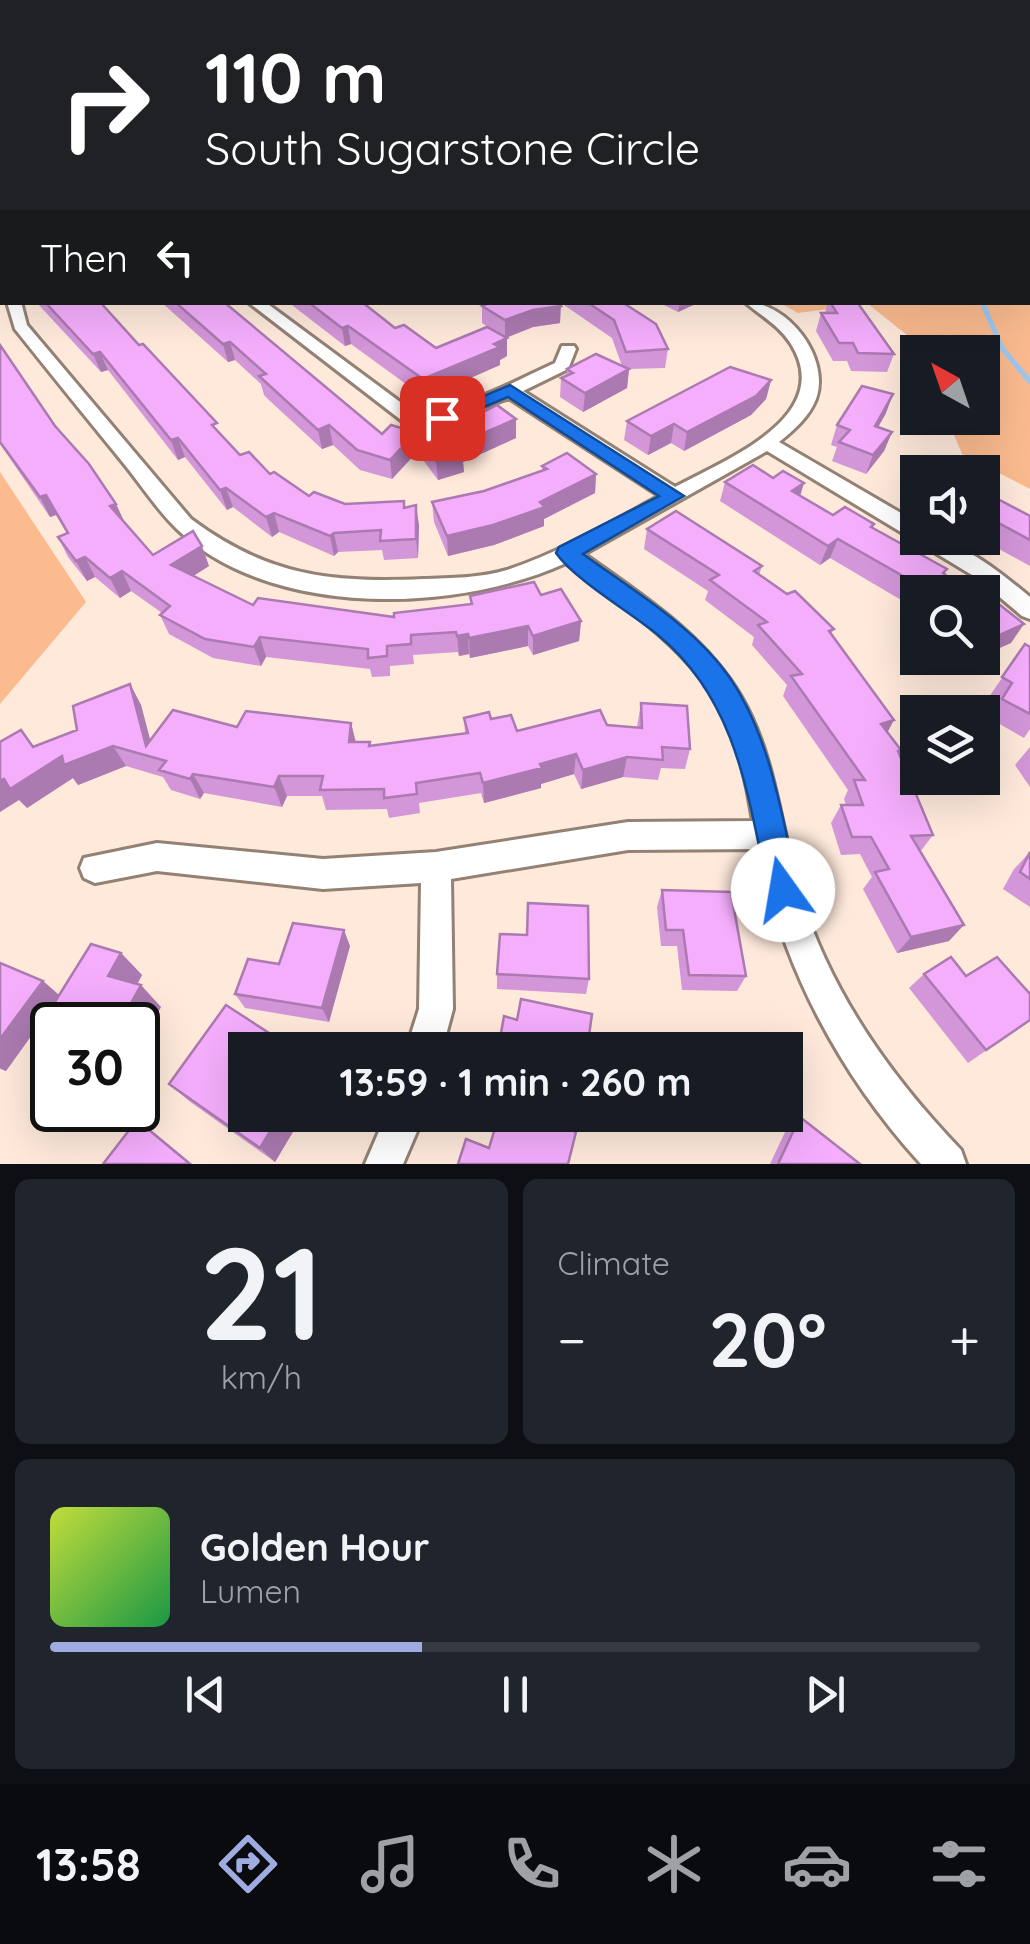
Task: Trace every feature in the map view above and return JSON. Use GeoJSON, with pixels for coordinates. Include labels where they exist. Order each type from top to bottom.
{"type":"FeatureCollection","features":[{"type":"Feature","properties":{"kind":"street"},"geometry":{"type":"LineString","coordinates":[[15,305],[20,326],[184,524],[229,558],[307,584],[362,591],[488,583],[567,553],[768,444],[807,402],[812,376],[799,340],[758,305]]}},
{"type":"Feature","properties":{"kind":"street"},"geometry":{"type":"LineString","coordinates":[[259,305],[410,419],[442,418],[510,390],[562,366],[568,349]]}},
{"type":"Feature","properties":{"kind":"street"},"geometry":{"type":"LineString","coordinates":[[510,390],[674,496]]}},
{"type":"Feature","properties":{"kind":"street"},"geometry":{"type":"LineString","coordinates":[[768,444],[900,522]]}},
{"type":"Feature","properties":{"kind":"street"},"geometry":{"type":"LineString","coordinates":[[567,553],[670,632],[720,684],[754,757],[783,890],[812,975],[860,1059],[915,1132],[947,1164]]}},
{"type":"Feature","properties":{"kind":"street"},"geometry":{"type":"LineString","coordinates":[[953,555],[984,573],[1030,610]]}},
{"type":"Feature","properties":{"kind":"street"},"geometry":{"type":"LineString","coordinates":[[94,868],[156,857],[322,874],[436,867],[628,836],[770,834]]}},
{"type":"Feature","properties":{"kind":"street"},"geometry":{"type":"LineString","coordinates":[[429,1032],[436,1009],[436,867]]}},
{"type":"Feature","properties":{"kind":"street"},"geometry":{"type":"LineString","coordinates":[[384,1164],[397,1132]]}},
{"type":"Feature","properties":{"kind":"shaded area"},"geometry":{"type":"Polygon","coordinates":[[[784,305],[860,305],[798,313],[784,305]]]}},
{"type":"Feature","properties":{"kind":"shaded area"},"geometry":{"type":"Polygon","coordinates":[[[869,305],[1030,305],[1030,489],[1000,474],[1000,455],[964,455],[954,435],[1000,435],[1000,335],[907,335],[869,305]]]}},
{"type":"Feature","properties":{"kind":"shaded area"},"geometry":{"type":"Polygon","coordinates":[[[0,472],[86,602],[0,704],[0,472]]]}},
{"type":"Feature","properties":{"kind":"building"},"geometry":{"type":"Polygon","coordinates":[[[48,305],[103,305],[217,423],[212,425],[240,455],[249,452],[270,474],[274,472],[309,496],[314,492],[345,504],[404,501],[404,508],[416,505],[416,539],[380,541],[381,530],[330,536],[274,513],[266,517],[226,488],[220,490],[178,438],[171,440],[100,352],[93,354],[48,305]]]}},
{"type":"Feature","properties":{"kind":"building"},"geometry":{"type":"Polygon","coordinates":[[[178,305],[228,305],[382,434],[391,425],[415,432],[477,407],[483,412],[497,405],[516,419],[456,445],[462,453],[436,461],[415,433],[390,460],[357,450],[329,425],[318,430],[259,376],[266,374],[230,342],[223,344],[178,305]]]}},
{"type":"Feature","properties":{"kind":"building"},"geometry":{"type":"Polygon","coordinates":[[[312,305],[366,305],[395,328],[404,325],[436,348],[487,327],[507,338],[494,344],[500,347],[423,379],[348,326],[342,328],[312,305]]]}},
{"type":"Feature","properties":{"kind":"building"},"geometry":{"type":"Polygon","coordinates":[[[560,305],[561,306],[505,320],[482,306],[560,305]]]}},
{"type":"Feature","properties":{"kind":"building"},"geometry":{"type":"Polygon","coordinates":[[[592,305],[627,305],[656,324],[668,349],[626,352],[614,320],[592,305]]]}},
{"type":"Feature","properties":{"kind":"building"},"geometry":{"type":"Polygon","coordinates":[[[832,305],[859,305],[894,354],[858,353],[853,343],[839,343],[821,313],[837,313],[832,305]]]}},
{"type":"Feature","properties":{"kind":"building"},"geometry":{"type":"Polygon","coordinates":[[[0,345],[55,426],[89,464],[116,504],[110,506],[153,555],[193,531],[202,546],[171,565],[253,605],[258,598],[394,617],[394,613],[472,604],[470,596],[534,582],[541,595],[561,589],[581,621],[533,636],[528,626],[469,638],[468,634],[457,636],[456,632],[411,635],[411,644],[387,646],[387,656],[368,658],[368,649],[260,637],[254,647],[205,639],[160,615],[170,606],[122,571],[110,578],[85,557],[76,561],[58,537],[68,533],[46,495],[40,497],[0,442],[0,345]]]}},
{"type":"Feature","properties":{"kind":"building"},"geometry":{"type":"Polygon","coordinates":[[[596,354],[629,369],[585,393],[561,378],[573,373],[567,369],[596,354]]]}},
{"type":"Feature","properties":{"kind":"building"},"geometry":{"type":"Polygon","coordinates":[[[730,367],[771,380],[756,396],[687,432],[674,424],[651,436],[627,421],[730,367]]]}},
{"type":"Feature","properties":{"kind":"building"},"geometry":{"type":"Polygon","coordinates":[[[862,386],[893,394],[875,426],[892,432],[873,455],[839,442],[850,430],[837,425],[862,386]]]}},
{"type":"Feature","properties":{"kind":"building"},"geometry":{"type":"Polygon","coordinates":[[[567,453],[596,474],[540,502],[545,507],[447,536],[432,502],[484,491],[547,469],[542,466],[567,453]]]}},
{"type":"Feature","properties":{"kind":"building"},"geometry":{"type":"Polygon","coordinates":[[[753,465],[773,478],[783,471],[804,483],[792,491],[833,515],[845,507],[900,543],[900,555],[922,555],[947,569],[946,575],[901,575],[838,539],[828,546],[725,482],[753,465]]]}},
{"type":"Feature","properties":{"kind":"building"},"geometry":{"type":"Polygon","coordinates":[[[1000,500],[1030,516],[1030,540],[1000,524],[1000,500]]]}},
{"type":"Feature","properties":{"kind":"building"},"geometry":{"type":"Polygon","coordinates":[[[676,511],[762,566],[754,571],[787,594],[795,591],[834,629],[829,631],[894,720],[881,724],[900,749],[900,795],[916,795],[933,835],[911,836],[964,925],[911,937],[875,872],[889,869],[871,837],[852,837],[841,805],[863,805],[854,780],[865,780],[791,676],[802,674],[758,625],[767,622],[710,580],[719,575],[647,529],[676,511]]]}},
{"type":"Feature","properties":{"kind":"building"},"geometry":{"type":"Polygon","coordinates":[[[1000,605],[1024,624],[1000,635],[1000,605]]]}},
{"type":"Feature","properties":{"kind":"building"},"geometry":{"type":"Polygon","coordinates":[[[1025,644],[1030,647],[1030,714],[1002,699],[1012,683],[1002,677],[1025,644]]]}},
{"type":"Feature","properties":{"kind":"building"},"geometry":{"type":"Polygon","coordinates":[[[130,684],[146,746],[173,710],[237,727],[246,711],[351,723],[349,742],[370,742],[369,746],[468,733],[464,718],[489,712],[491,719],[511,715],[517,731],[600,710],[607,725],[642,728],[641,703],[687,706],[690,749],[662,747],[663,760],[627,757],[583,770],[576,754],[540,764],[542,768],[483,783],[480,773],[416,783],[417,794],[384,798],[384,789],[320,790],[323,776],[279,776],[274,787],[193,774],[190,779],[159,770],[166,761],[113,746],[64,765],[62,756],[10,789],[4,779],[0,781],[0,742],[21,730],[33,747],[77,730],[73,706],[130,684]]]}},
{"type":"Feature","properties":{"kind":"building"},"geometry":{"type":"Polygon","coordinates":[[[1030,852],[1030,879],[1020,872],[1030,852]]]}},
{"type":"Feature","properties":{"kind":"building"},"geometry":{"type":"Polygon","coordinates":[[[662,890],[731,892],[746,976],[689,975],[683,930],[666,930],[662,890]]]}},
{"type":"Feature","properties":{"kind":"building"},"geometry":{"type":"Polygon","coordinates":[[[528,903],[588,906],[589,979],[497,974],[500,934],[527,935],[528,903]]]}},
{"type":"Feature","properties":{"kind":"building"},"geometry":{"type":"Polygon","coordinates":[[[293,923],[344,930],[322,1008],[235,994],[248,959],[279,964],[293,923]]]}},
{"type":"Feature","properties":{"kind":"building"},"geometry":{"type":"Polygon","coordinates":[[[91,944],[121,953],[108,976],[141,985],[132,1002],[55,1002],[91,944]]]}},
{"type":"Feature","properties":{"kind":"building"},"geometry":{"type":"Polygon","coordinates":[[[951,957],[966,976],[997,957],[1030,994],[1030,1020],[986,1050],[924,974],[951,957]]]}},
{"type":"Feature","properties":{"kind":"building"},"geometry":{"type":"Polygon","coordinates":[[[0,963],[43,981],[0,1039],[0,963]]]}},
{"type":"Feature","properties":{"kind":"building"},"geometry":{"type":"Polygon","coordinates":[[[521,999],[592,1014],[590,1032],[501,1032],[504,1016],[517,1020],[521,999]]]}},
{"type":"Feature","properties":{"kind":"building"},"geometry":{"type":"Polygon","coordinates":[[[226,1005],[267,1032],[228,1032],[228,1125],[169,1084],[226,1005]]]}},
{"type":"Feature","properties":{"kind":"building"},"geometry":{"type":"Polygon","coordinates":[[[803,1119],[860,1164],[778,1164],[793,1132],[803,1132],[803,1119]]]}},
{"type":"Feature","properties":{"kind":"building"},"geometry":{"type":"Polygon","coordinates":[[[128,1132],[151,1132],[190,1164],[103,1164],[128,1132]]]}},
{"type":"Feature","properties":{"kind":"building"},"geometry":{"type":"Polygon","coordinates":[[[237,1132],[270,1132],[260,1148],[237,1132]]]}},
{"type":"Feature","properties":{"kind":"building"},"geometry":{"type":"Polygon","coordinates":[[[494,1132],[576,1132],[568,1164],[458,1164],[466,1139],[489,1148],[494,1132]]]}},
{"type":"Feature","properties":{"kind":"waterway"},"geometry":{"type":"LineString","coordinates":[[983,305],[1002,348],[1030,382]]}},
{"type":"Feature","properties":{"kind":"route"},"geometry":{"type":"LineString","coordinates":[[442,418],[510,390],[674,496],[567,553],[670,632],[720,684],[754,757],[783,890]]}}]}
